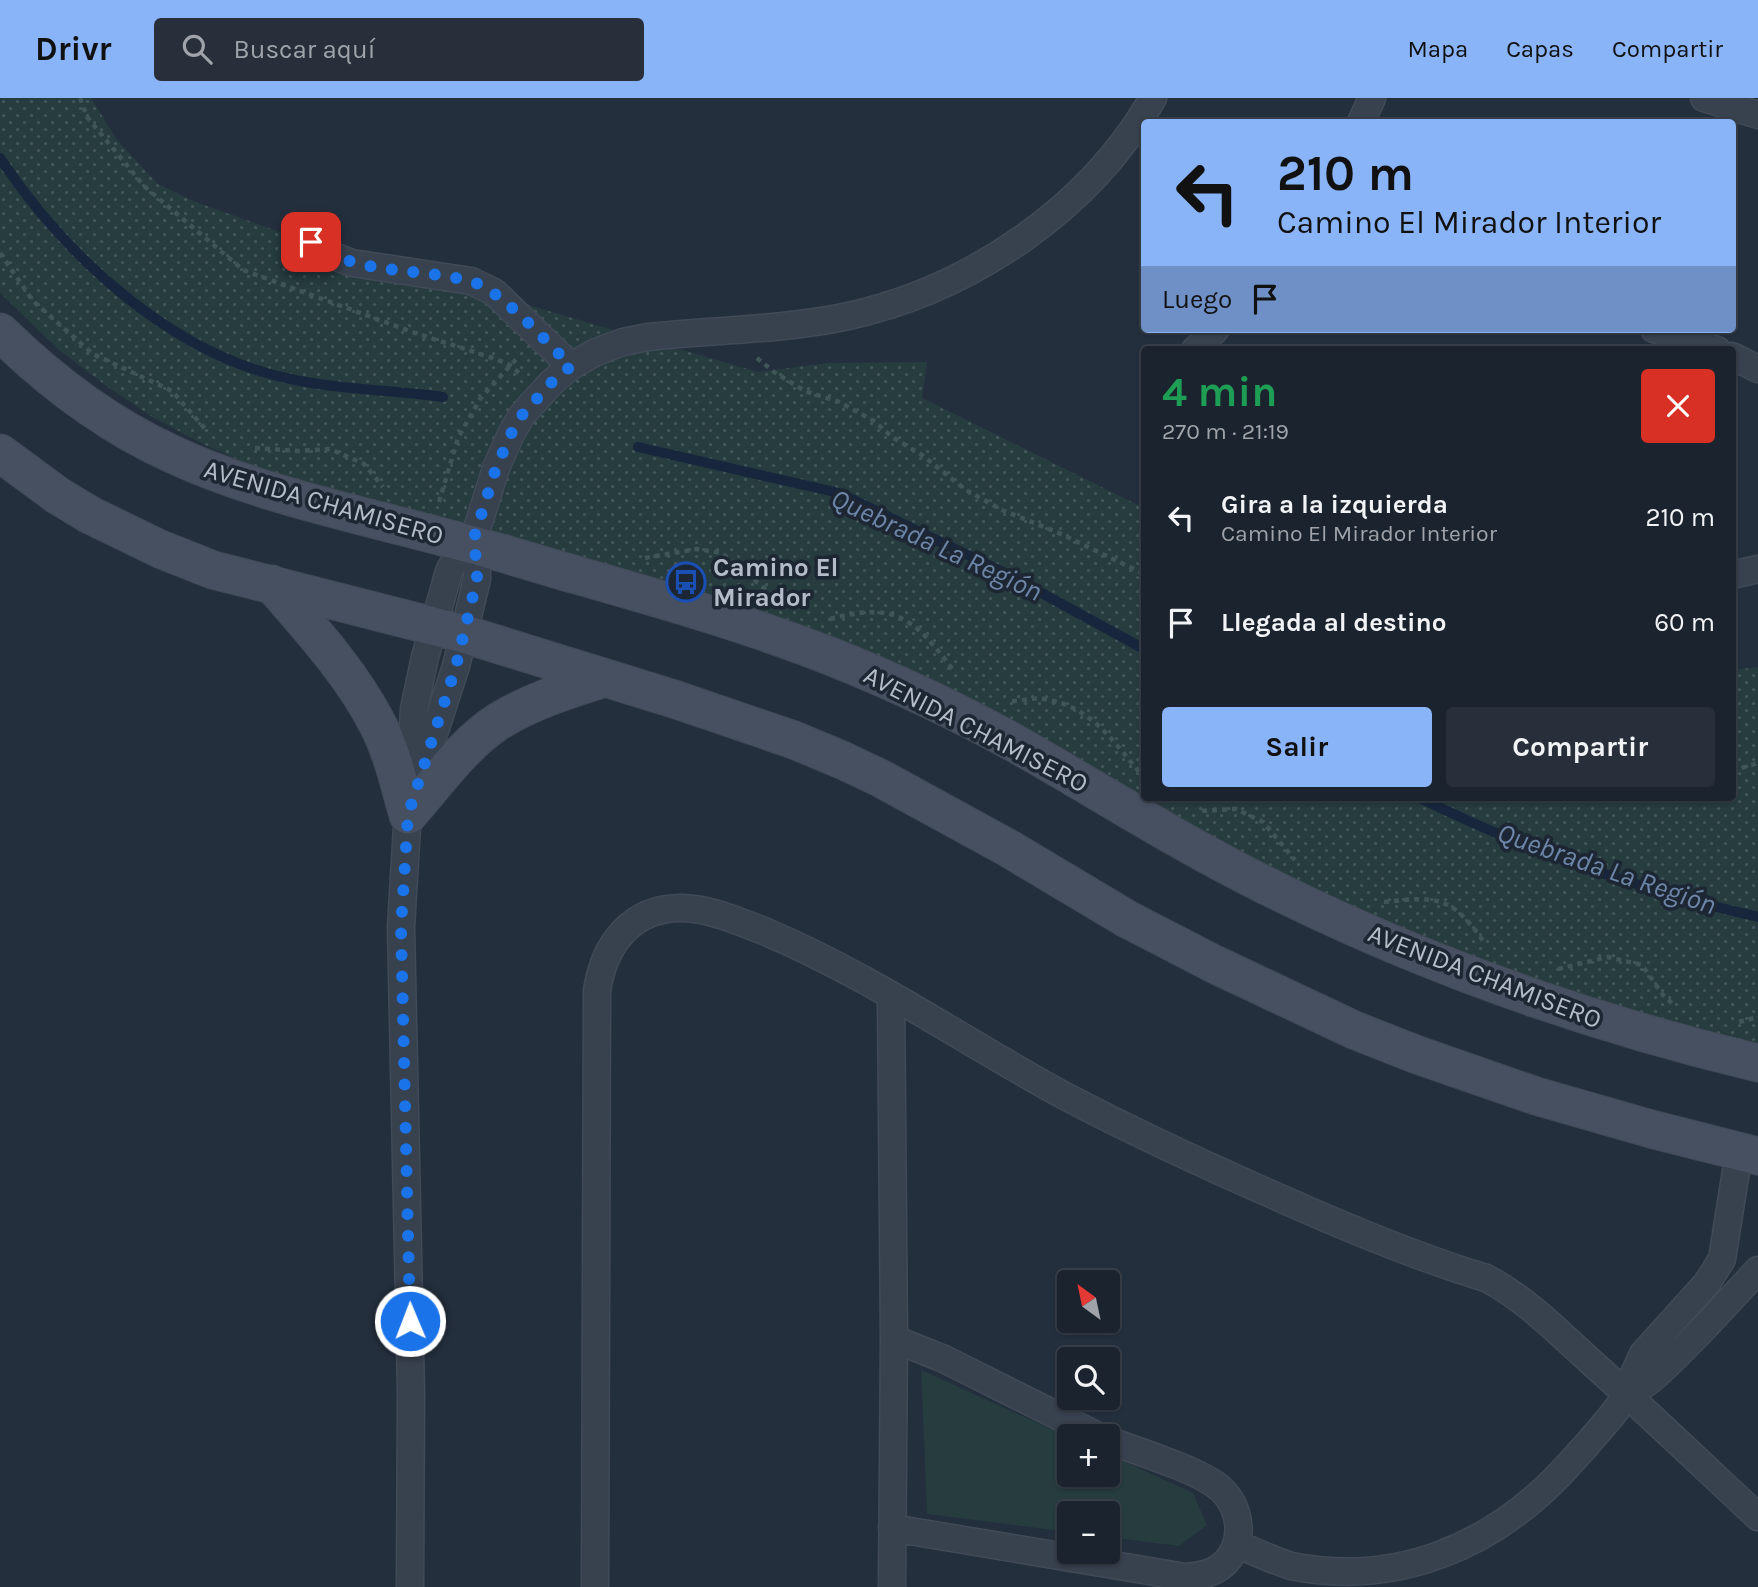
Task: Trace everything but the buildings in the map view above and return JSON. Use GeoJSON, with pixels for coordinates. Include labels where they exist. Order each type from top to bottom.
{"type":"FeatureCollection","features":[{"type":"Feature","properties":{"kind":"street"},"geometry":{"type":"LineString","coordinates":[[410,1587],[411,1393],[401,927],[414,709],[448,630],[449,571],[476,532],[496,468],[516,425],[535,399],[571,366],[596,352],[623,342],[648,337],[805,324],[845,317],[894,303],[968,272],[1008,249],[1070,200],[1125,139],[1153,98]]}},
{"type":"Feature","properties":{"kind":"street"},"geometry":{"type":"LineString","coordinates":[[1362,119],[1372,98]]}},
{"type":"Feature","properties":{"kind":"street"},"geometry":{"type":"LineString","coordinates":[[1704,98],[1758,115]]}},
{"type":"Feature","properties":{"kind":"street"},"geometry":{"type":"LineString","coordinates":[[311,242],[326,253],[352,263],[471,281],[494,292],[571,366]]}},
{"type":"Feature","properties":{"kind":"street","name":"AVENIDA CHAMISERO"},"geometry":{"type":"LineString","coordinates":[[0,332],[106,419],[174,456],[275,491],[476,532],[837,659],[972,721],[1228,865],[1384,940],[1483,980],[1616,1025],[1758,1063]]}},
{"type":"Feature","properties":{"kind":"street"},"geometry":{"type":"LineString","coordinates":[[1199,346],[1212,333]]}},
{"type":"Feature","properties":{"kind":"street"},"geometry":{"type":"LineString","coordinates":[[1666,333],[1705,346]]}},
{"type":"Feature","properties":{"kind":"street"},"geometry":{"type":"LineString","coordinates":[[1736,358],[1758,369]]}},
{"type":"Feature","properties":{"kind":"street"},"geometry":{"type":"LineString","coordinates":[[0,453],[57,495],[125,533],[213,570],[448,630],[794,740],[842,760],[1008,848],[1138,925],[1354,1030],[1427,1059],[1536,1096],[1748,1154],[1727,1219],[1726,1246],[1717,1270],[1643,1354],[1632,1378],[1629,1395]]}},
{"type":"Feature","properties":{"kind":"street"},"geometry":{"type":"LineString","coordinates":[[1736,574],[1758,569]]}},
{"type":"Feature","properties":{"kind":"street"},"geometry":{"type":"LineString","coordinates":[[272,584],[308,625],[365,702],[388,749],[408,815]]}},
{"type":"Feature","properties":{"kind":"street"},"geometry":{"type":"LineString","coordinates":[[408,815],[459,757],[499,721],[554,694],[605,678]]}},
{"type":"Feature","properties":{"kind":"street"},"geometry":{"type":"LineString","coordinates":[[595,1587],[597,991],[604,960],[620,935],[641,919],[667,908],[702,910],[724,916],[788,942],[1064,1095],[1189,1157],[1368,1236],[1494,1282],[1534,1310],[1758,1517]]}},
{"type":"Feature","properties":{"kind":"street"},"geometry":{"type":"LineString","coordinates":[[891,997],[894,1339],[892,1587]]}},
{"type":"Feature","properties":{"kind":"street"},"geometry":{"type":"LineString","coordinates":[[1237,1544],[1293,1567],[1360,1575],[1384,1574],[1432,1563],[1457,1553],[1484,1537],[1537,1497],[1585,1447],[1629,1395],[1645,1385],[1668,1364],[1758,1270]]}},
{"type":"Feature","properties":{"kind":"street"},"geometry":{"type":"LineString","coordinates":[[894,1339],[944,1359],[1074,1424]]}},
{"type":"Feature","properties":{"kind":"street"},"geometry":{"type":"LineString","coordinates":[[892,1528],[1185,1577],[1200,1576],[1218,1569],[1226,1562],[1237,1544],[1240,1532],[1236,1514],[1227,1495],[1214,1484],[1120,1445]]}},
{"type":"Feature","properties":{"kind":"path"},"geometry":{"type":"LineString","coordinates":[[80,98],[87,117],[144,186],[243,270],[510,365],[480,399],[458,438],[437,509],[476,532]]}},
{"type":"Feature","properties":{"kind":"path"},"geometry":{"type":"LineString","coordinates":[[0,253],[33,301],[93,354],[172,391],[212,437]]}},
{"type":"Feature","properties":{"kind":"path"},"geometry":{"type":"LineString","coordinates":[[724,330],[774,372],[805,391],[839,402],[874,422],[966,490],[1002,510],[1059,533],[1141,573]]}},
{"type":"Feature","properties":{"kind":"path"},"geometry":{"type":"LineString","coordinates":[[252,448],[299,451],[330,449],[364,464],[390,495]]}},
{"type":"Feature","properties":{"kind":"path"},"geometry":{"type":"LineString","coordinates":[[634,559],[698,549],[722,553],[785,606]]}},
{"type":"Feature","properties":{"kind":"path"},"geometry":{"type":"LineString","coordinates":[[820,622],[856,612],[892,613],[914,625],[956,674]]}},
{"type":"Feature","properties":{"kind":"path"},"geometry":{"type":"LineString","coordinates":[[1001,699],[1043,699],[1079,710],[1110,734],[1141,774]]}},
{"type":"Feature","properties":{"kind":"path"},"geometry":{"type":"LineString","coordinates":[[1736,770],[1758,763]]}},
{"type":"Feature","properties":{"kind":"path"},"geometry":{"type":"LineString","coordinates":[[1193,810],[1236,809],[1263,822],[1298,863]]}},
{"type":"Feature","properties":{"kind":"path"},"geometry":{"type":"LineString","coordinates":[[1383,902],[1423,898],[1450,905],[1469,921],[1489,949]]}},
{"type":"Feature","properties":{"kind":"path"},"geometry":{"type":"LineString","coordinates":[[1549,972],[1608,957],[1642,965],[1663,995],[1683,1014]]}},
{"type":"Feature","properties":{"kind":"path"},"geometry":{"type":"LineString","coordinates":[[1731,1024],[1758,1017]]}},
{"type":"Feature","properties":{"kind":"green space"},"geometry":{"type":"Polygon","coordinates":[[[0,98],[91,98],[117,140],[158,184],[193,201],[297,238],[758,372],[827,363],[927,362],[922,398],[1141,507],[1141,794],[999,715],[778,619],[705,593],[261,470],[154,418],[105,385],[58,349],[0,293],[0,98]]]}},
{"type":"Feature","properties":{"kind":"green space"},"geometry":{"type":"Polygon","coordinates":[[[1758,667],[1758,1046],[1595,1000],[1404,930],[1264,866],[1210,838],[1153,801],[1736,801],[1736,670],[1758,667]]]}},
{"type":"Feature","properties":{"kind":"green space"},"geometry":{"type":"Polygon","coordinates":[[[921,1370],[1057,1432],[1057,1487],[1120,1487],[1120,1460],[1193,1493],[1207,1525],[1179,1546],[1120,1539],[1120,1501],[1057,1501],[1057,1530],[927,1514],[921,1370]]]}},
{"type":"Feature","properties":{"kind":"waterway","name":"Quebrada La Región"},"geometry":{"type":"LineString","coordinates":[[0,158],[27,195],[90,266],[127,298],[166,326],[207,350],[250,368],[295,380],[443,397]]}},
{"type":"Feature","properties":{"kind":"waterway","name":"Quebrada La Región"},"geometry":{"type":"LineString","coordinates":[[638,447],[839,493],[1007,574],[1141,647]]}},
{"type":"Feature","properties":{"kind":"waterway","name":"Quebrada La Región"},"geometry":{"type":"LineString","coordinates":[[1426,801],[1502,835],[1585,867],[1758,917]]}},
{"type":"Feature","properties":{"kind":"place","name":"Camino El Mirador"},"geometry":{"type":"Point","coordinates":[686,582]}},
{"type":"Feature","properties":{"kind":"route"},"geometry":{"type":"LineString","coordinates":[[311,242],[326,253],[352,263],[471,281],[494,292],[571,366],[535,399],[522,415],[496,468],[472,544],[477,560],[477,579],[456,666],[408,815],[401,927],[410,1321]]}}]}
